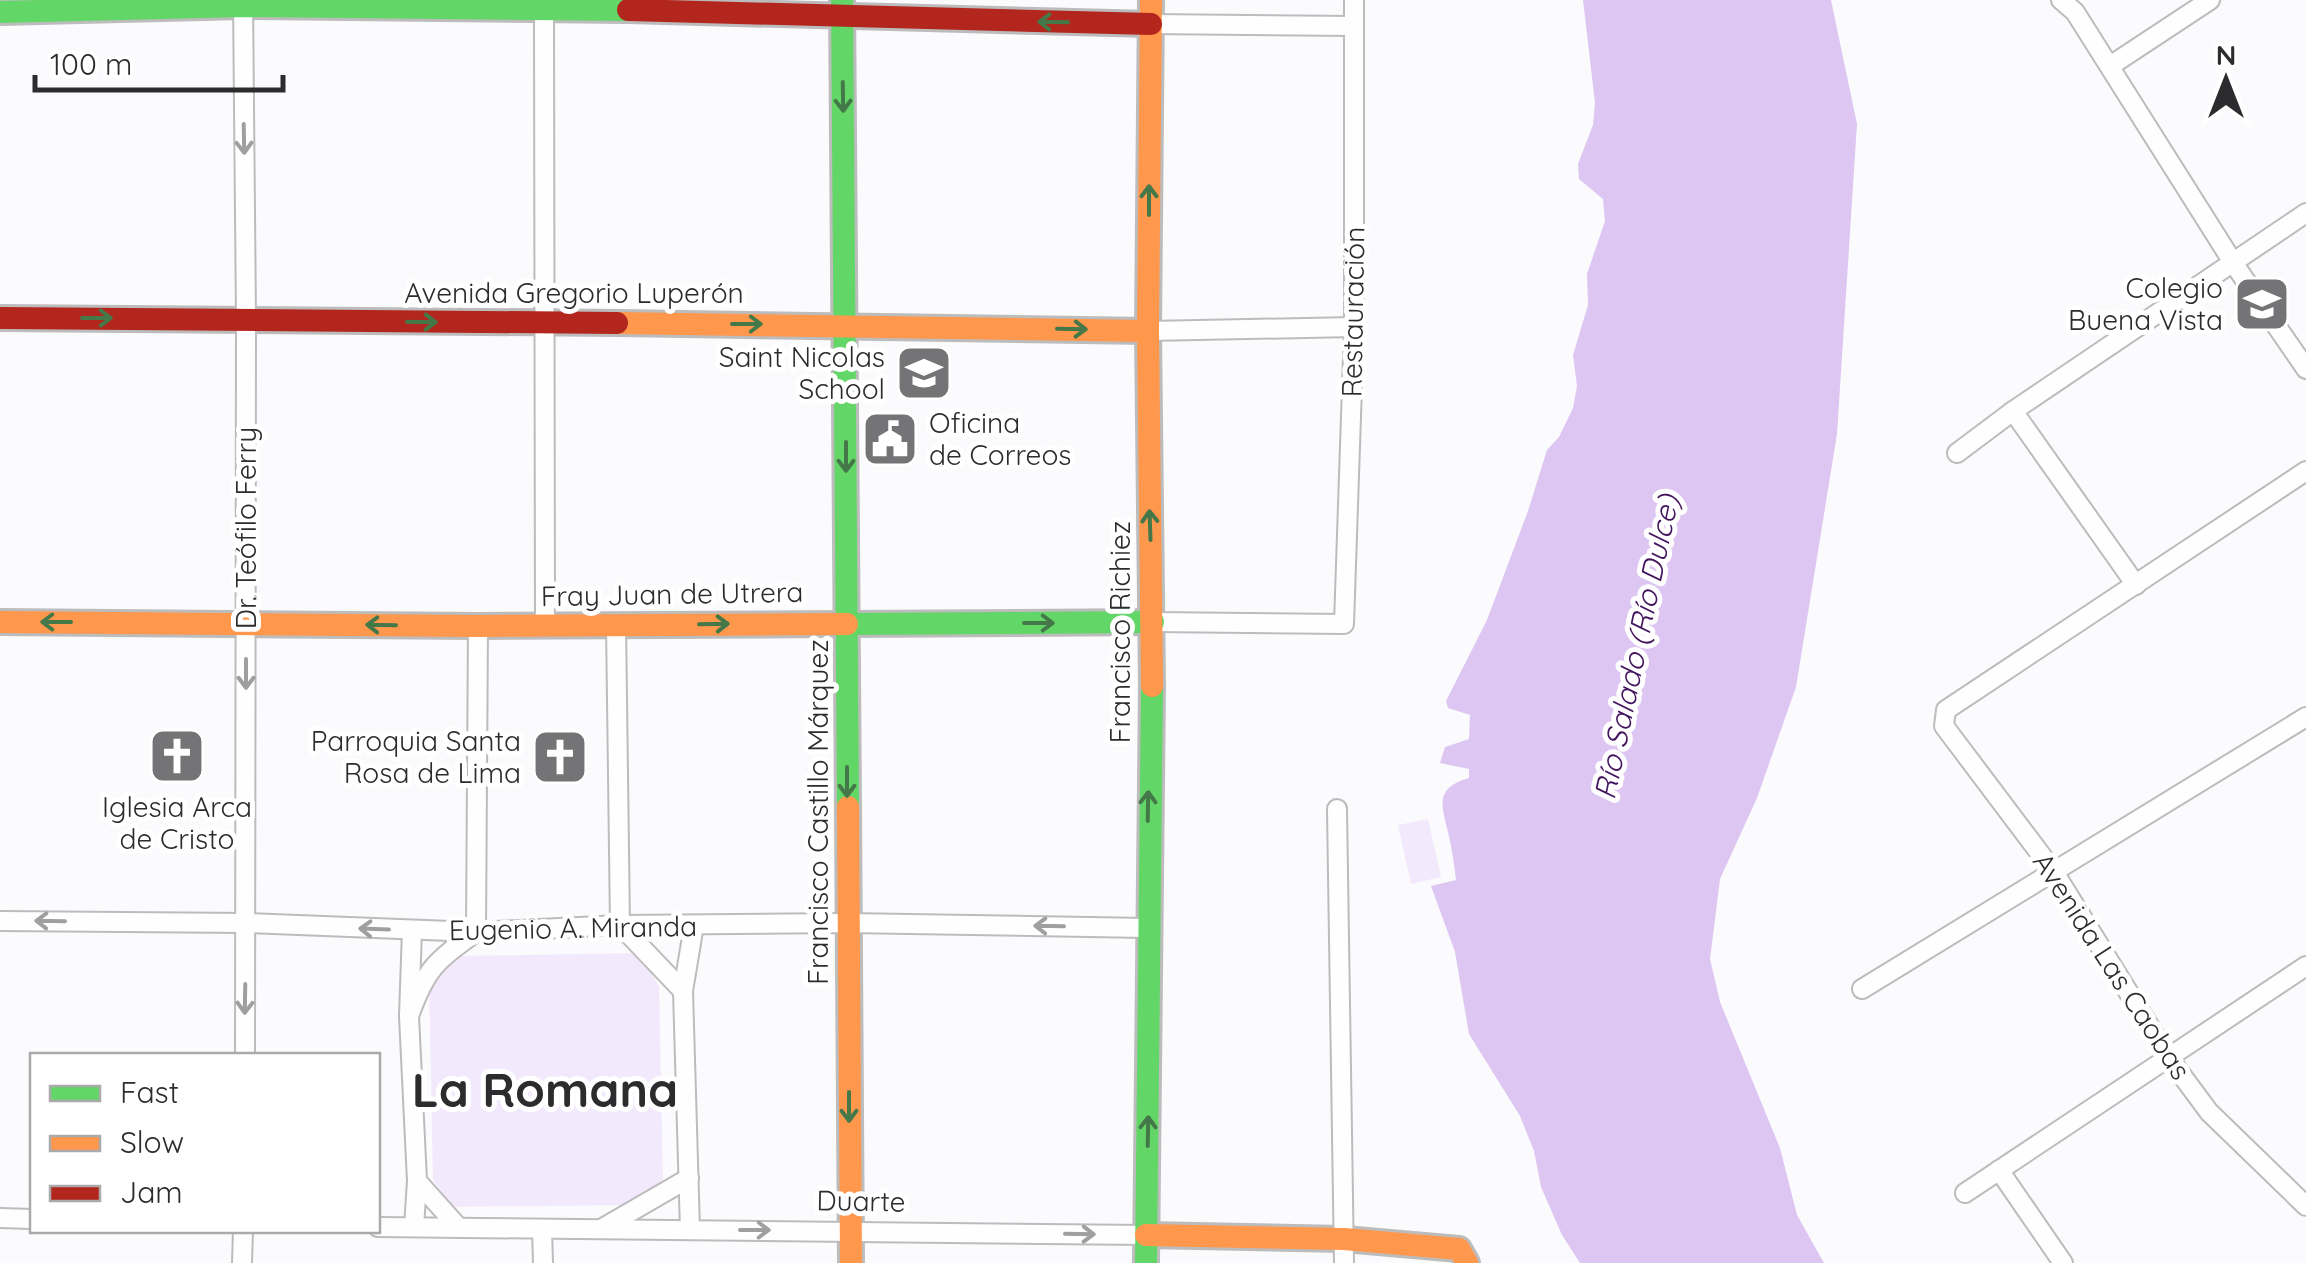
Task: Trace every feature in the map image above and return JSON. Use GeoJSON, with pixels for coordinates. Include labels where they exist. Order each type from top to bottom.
{"type":"FeatureCollection","features":[{"type":"Feature","properties":{"kind":"main road","name":"Francisco Richiez"},"geometry":{"type":"LineString","coordinates":[[1146,1263],[1150,1065],[1147,928],[1154,622],[1148,331],[1151,0]]}},
{"type":"Feature","properties":{"kind":"main road"},"geometry":{"type":"LineString","coordinates":[[0,12],[243,3],[544,4],[842,9],[1150,24]]}},
{"type":"Feature","properties":{"kind":"main road","name":"Francisco Castillo Márquez"},"geometry":{"type":"LineString","coordinates":[[842,9],[851,1263]]}},
{"type":"Feature","properties":{"kind":"main road","name":"Avenida Gregorio Luperón"},"geometry":{"type":"LineString","coordinates":[[0,318],[1148,331]]}},
{"type":"Feature","properties":{"kind":"main road","name":"Fray Juan de Utrera"},"geometry":{"type":"LineString","coordinates":[[0,622],[478,626],[1154,622]]}},
{"type":"Feature","properties":{"kind":"main road","name":"Duarte"},"geometry":{"type":"LineString","coordinates":[[1146,1236],[1344,1251],[1441,1246],[1459,1249],[1466,1263]]}},
{"type":"Feature","properties":{"kind":"street","name":"Restauración"},"geometry":{"type":"LineString","coordinates":[[1344,624],[1354,327],[1354,0]]}},
{"type":"Feature","properties":{"kind":"street"},"geometry":{"type":"LineString","coordinates":[[2110,66],[2210,0]]}},
{"type":"Feature","properties":{"kind":"street","name":"Dr. Teófilo Ferry"},"geometry":{"type":"LineString","coordinates":[[243,3],[245,1053]]}},
{"type":"Feature","properties":{"kind":"street"},"geometry":{"type":"LineString","coordinates":[[544,4],[545,625]]}},
{"type":"Feature","properties":{"kind":"street"},"geometry":{"type":"LineString","coordinates":[[2071,4],[2234,264],[2306,368]]}},
{"type":"Feature","properties":{"kind":"street"},"geometry":{"type":"LineString","coordinates":[[1150,24],[1354,26]]}},
{"type":"Feature","properties":{"kind":"street"},"geometry":{"type":"LineString","coordinates":[[1957,454],[2013,411],[2306,213]]}},
{"type":"Feature","properties":{"kind":"street"},"geometry":{"type":"LineString","coordinates":[[1148,331],[1354,327]]}},
{"type":"Feature","properties":{"kind":"street"},"geometry":{"type":"LineString","coordinates":[[2013,411],[2136,585],[2306,472]]}},
{"type":"Feature","properties":{"kind":"street","name":"Avenida Las Caobas"},"geometry":{"type":"LineString","coordinates":[[2136,585],[1946,710],[1944,726],[2054,872],[2170,1058],[2209,1112],[2306,1206]]}},
{"type":"Feature","properties":{"kind":"street","name":"Fray Juan de Utrera"},"geometry":{"type":"LineString","coordinates":[[1154,622],[1344,624]]}},
{"type":"Feature","properties":{"kind":"street"},"geometry":{"type":"LineString","coordinates":[[616,624],[620,925],[683,991]]}},
{"type":"Feature","properties":{"kind":"street"},"geometry":{"type":"LineString","coordinates":[[409,1016],[422,980],[438,960],[476,932],[478,626]]}},
{"type":"Feature","properties":{"kind":"street"},"geometry":{"type":"LineString","coordinates":[[1862,990],[2306,717]]}},
{"type":"Feature","properties":{"kind":"street"},"geometry":{"type":"LineString","coordinates":[[1338,809],[1344,1251]]}},
{"type":"Feature","properties":{"kind":"street","name":"Eugenio A. Miranda"},"geometry":{"type":"LineString","coordinates":[[0,921],[476,932],[620,925],[847,923],[1147,928]]}},
{"type":"Feature","properties":{"kind":"street"},"geometry":{"type":"LineString","coordinates":[[690,1230],[683,991],[694,925]]}},
{"type":"Feature","properties":{"kind":"street"},"geometry":{"type":"LineString","coordinates":[[412,930],[409,1016],[417,1180],[414,1228]]}},
{"type":"Feature","properties":{"kind":"street"},"geometry":{"type":"LineString","coordinates":[[1965,1193],[2306,966]]}},
{"type":"Feature","properties":{"kind":"street"},"geometry":{"type":"LineString","coordinates":[[2000,1170],[2063,1263]]}},
{"type":"Feature","properties":{"kind":"street"},"geometry":{"type":"LineString","coordinates":[[601,1229],[689,1178]]}},
{"type":"Feature","properties":{"kind":"street"},"geometry":{"type":"LineString","coordinates":[[417,1180],[459,1228]]}},
{"type":"Feature","properties":{"kind":"street"},"geometry":{"type":"LineString","coordinates":[[0,1218],[30,1219]]}},
{"type":"Feature","properties":{"kind":"street","name":"Duarte"},"geometry":{"type":"LineString","coordinates":[[380,1227],[1146,1236]]}},
{"type":"Feature","properties":{"kind":"street"},"geometry":{"type":"LineString","coordinates":[[542,1228],[543,1263]]}},
{"type":"Feature","properties":{"kind":"street"},"geometry":{"type":"LineString","coordinates":[[242,1263],[243,1233]]}},
{"type":"Feature","properties":{"kind":"shaded area"},"geometry":{"type":"Polygon","coordinates":[[[1428,819],[1441,877],[1411,884],[1398,825],[1428,819]]]}},
{"type":"Feature","properties":{"kind":"shaded area"},"geometry":{"type":"Polygon","coordinates":[[[639,953],[659,986],[663,1180],[629,1205],[453,1207],[433,1180],[429,980],[457,956],[639,953]]]}},
{"type":"Feature","properties":{"kind":"water","name":"Río Salado (Río Dulce)"},"geometry":{"type":"Polygon","coordinates":[[[1583,0],[1831,0],[1857,124],[1837,434],[1796,687],[1757,798],[1720,879],[1710,959],[1720,1002],[1780,1148],[1797,1215],[1824,1263],[1580,1263],[1562,1235],[1541,1187],[1534,1151],[1520,1116],[1469,1034],[1455,952],[1431,886],[1456,880],[1443,798],[1450,787],[1469,778],[1469,769],[1440,763],[1445,747],[1469,739],[1470,715],[1448,708],[1446,701],[1487,620],[1547,450],[1559,437],[1573,408],[1577,386],[1573,355],[1588,305],[1587,274],[1605,221],[1603,199],[1579,179],[1578,164],[1593,125],[1595,103],[1583,0]]]}},
{"type":"Feature","properties":{"kind":"traffic: fast"},"geometry":{"type":"LineString","coordinates":[[842,0],[848,807]]}},
{"type":"Feature","properties":{"kind":"traffic: fast"},"geometry":{"type":"LineString","coordinates":[[0,12],[243,6],[628,10]]}},
{"type":"Feature","properties":{"kind":"traffic: fast"},"geometry":{"type":"LineString","coordinates":[[847,624],[1153,622]]}},
{"type":"Feature","properties":{"kind":"traffic: fast"},"geometry":{"type":"LineString","coordinates":[[1146,1263],[1152,686]]}},
{"type":"Feature","properties":{"kind":"traffic: slow"},"geometry":{"type":"LineString","coordinates":[[1151,0],[1148,331],[1152,686]]}},
{"type":"Feature","properties":{"kind":"traffic: slow"},"geometry":{"type":"LineString","coordinates":[[617,323],[1148,331]]}},
{"type":"Feature","properties":{"kind":"traffic: slow"},"geometry":{"type":"LineString","coordinates":[[0,622],[847,624]]}},
{"type":"Feature","properties":{"kind":"traffic: slow"},"geometry":{"type":"LineString","coordinates":[[848,807],[851,1263]]}},
{"type":"Feature","properties":{"kind":"traffic: slow"},"geometry":{"type":"LineString","coordinates":[[1146,1235],[1344,1239],[1459,1249],[1467,1263]]}},
{"type":"Feature","properties":{"kind":"traffic: jam"},"geometry":{"type":"LineString","coordinates":[[628,10],[1151,24]]}},
{"type":"Feature","properties":{"kind":"traffic: jam"},"geometry":{"type":"LineString","coordinates":[[0,318],[617,323]]}},
{"type":"Feature","properties":{"kind":"place","name":"Colegio Buena Vista"},"geometry":{"type":"Point","coordinates":[2262,304]}},
{"type":"Feature","properties":{"kind":"place","name":"Saint Nicolas School"},"geometry":{"type":"Point","coordinates":[924,373]}},
{"type":"Feature","properties":{"kind":"place","name":"Oficina de Correos"},"geometry":{"type":"Point","coordinates":[890,439]}},
{"type":"Feature","properties":{"kind":"place","name":"Iglesia Arca de Cristo"},"geometry":{"type":"Point","coordinates":[177,756]}},
{"type":"Feature","properties":{"kind":"place","name":"Parroquia Santa Rosa de Lima"},"geometry":{"type":"Point","coordinates":[560,757]}},
{"type":"Feature","properties":{"kind":"district","name":"La Romana"},"geometry":{"type":"Point","coordinates":[545,1090]}}]}
